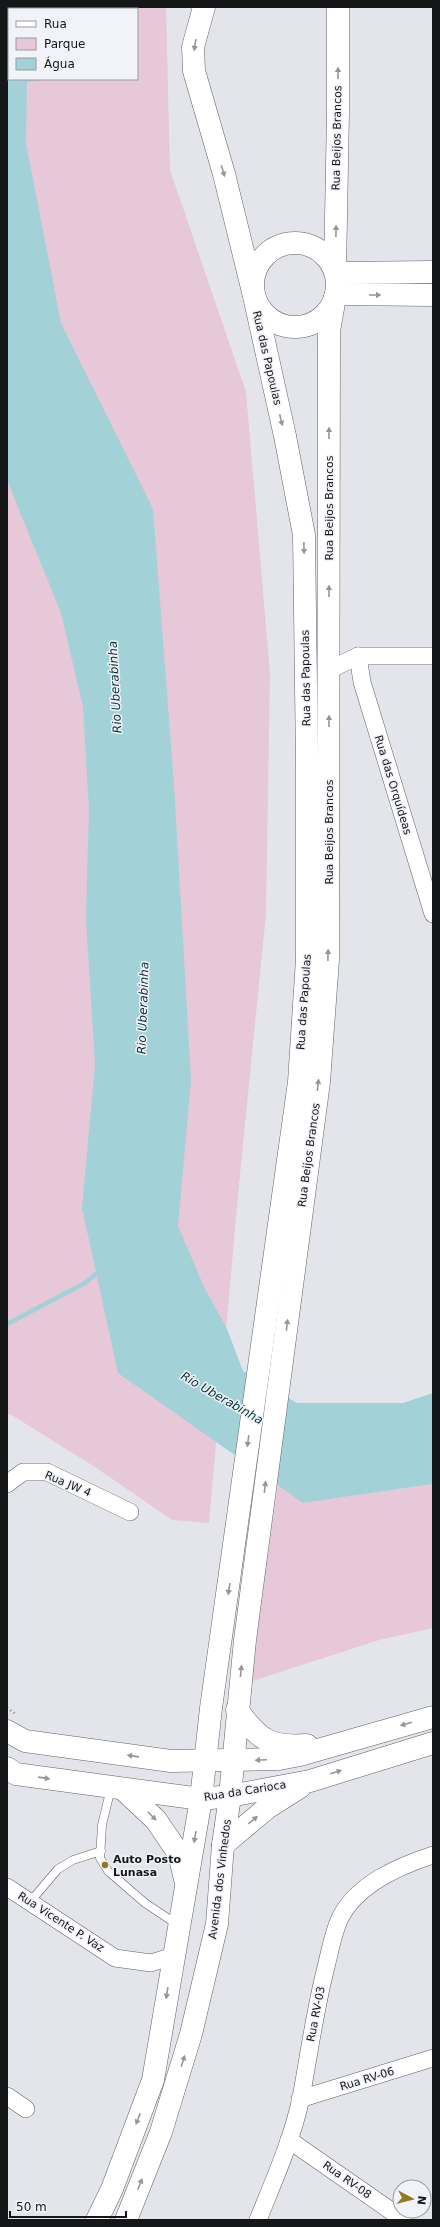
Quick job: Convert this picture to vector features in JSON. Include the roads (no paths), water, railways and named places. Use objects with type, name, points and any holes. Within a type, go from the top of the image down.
[{"type":"main road","name":"Rua das Papoulas","points":[[204,7],[193,46],[194,71],[224,174],[254,296],[285,436],[304,535],[307,762],[307,959],[299,1082],[210,1708]]},
{"type":"main road","name":"Rua Beijos Brancos","points":[[335,271],[338,113],[338,7]]},
{"type":"main road","points":[[298,242],[313,246],[326,256],[335,271],[336,296],[332,306],[321,319],[306,326],[289,327],[273,322],[261,311],[254,296],[252,280],[258,264],[268,252],[282,244],[298,242]]},
{"type":"main road","points":[[335,271],[433,272]]},
{"type":"main road","points":[[336,296],[433,295]]},
{"type":"main road","name":"Rua Beijos Brancos","points":[[260,1526],[318,1082],[328,960],[329,331],[336,296]]},
{"type":"main road","name":"Avenida dos Vinhedos","points":[[126,2220],[161,2132],[191,2034],[217,1924],[223,1845],[230,1796],[237,1710],[260,1526]]},
{"type":"main road","points":[[97,2220],[112,2189],[153,2080],[173,1956],[202,1799],[204,1760],[210,1708]]},
{"type":"main road","points":[[171,1761],[193,1741],[210,1708]]},
{"type":"main road","points":[[237,1710],[255,1734],[269,1741],[289,1746],[347,1742]]},
{"type":"main road","points":[[7,1731],[25,1741],[171,1761],[279,1759],[347,1742],[433,1717]]},
{"type":"main road","name":"Rua da Carioca","points":[[7,1768],[16,1774],[118,1789],[202,1799],[230,1796],[310,1780],[433,1743]]},
{"type":"main road","points":[[223,1845],[267,1808],[310,1780]]},
{"type":"main road","points":[[118,1789],[156,1820],[179,1854],[186,1884]]},
{"type":"street","points":[[329,670],[358,656],[433,656]]},
{"type":"street","name":"Rua das Orquídeas","points":[[358,656],[362,682],[433,914]]},
{"type":"street","name":"Rua JW 4","points":[[7,1484],[23,1472],[47,1472],[130,1512]]},
{"type":"street","name":"Rua RV-03","points":[[258,2220],[289,2140],[300,2099],[319,1993],[331,1944],[341,1918],[360,1892],[407,1864],[433,1855]]},
{"type":"street","name":"Rua Vicente P. Vaz","points":[[7,1887],[115,1958],[151,1963],[173,1956]]},
{"type":"street","name":"Rua RV-06","points":[[300,2099],[433,2058]]},
{"type":"street","points":[[7,2096],[26,2109]]},
{"type":"street","name":"Rua RV-08","points":[[289,2140],[404,2220]]},
{"type":"lane","points":[[118,1789],[102,1825],[100,1858],[108,1871],[145,1903],[171,1918],[179,1925]]},
{"type":"lane","points":[[30,1902],[58,1869],[73,1860],[101,1851]]},
{"type":"water","name":"Rio Uberabinha","points":[[7,7],[29,7],[8,8],[8,80],[40,80],[27,82],[26,143],[61,323],[153,509],[174,785],[191,1080],[178,1226],[204,1287],[227,1329],[243,1371],[297,1403],[403,1403],[433,1393],[433,1484],[303,1503],[118,1373],[82,1208],[95,1065],[86,918],[89,809],[83,707],[61,613],[7,480]]},
{"type":"waterway","points":[[7,1324],[85,1283],[101,1270]]},
{"type":"place","name":"Auto Posto Lunasa","points":[[105,1865]]}]
